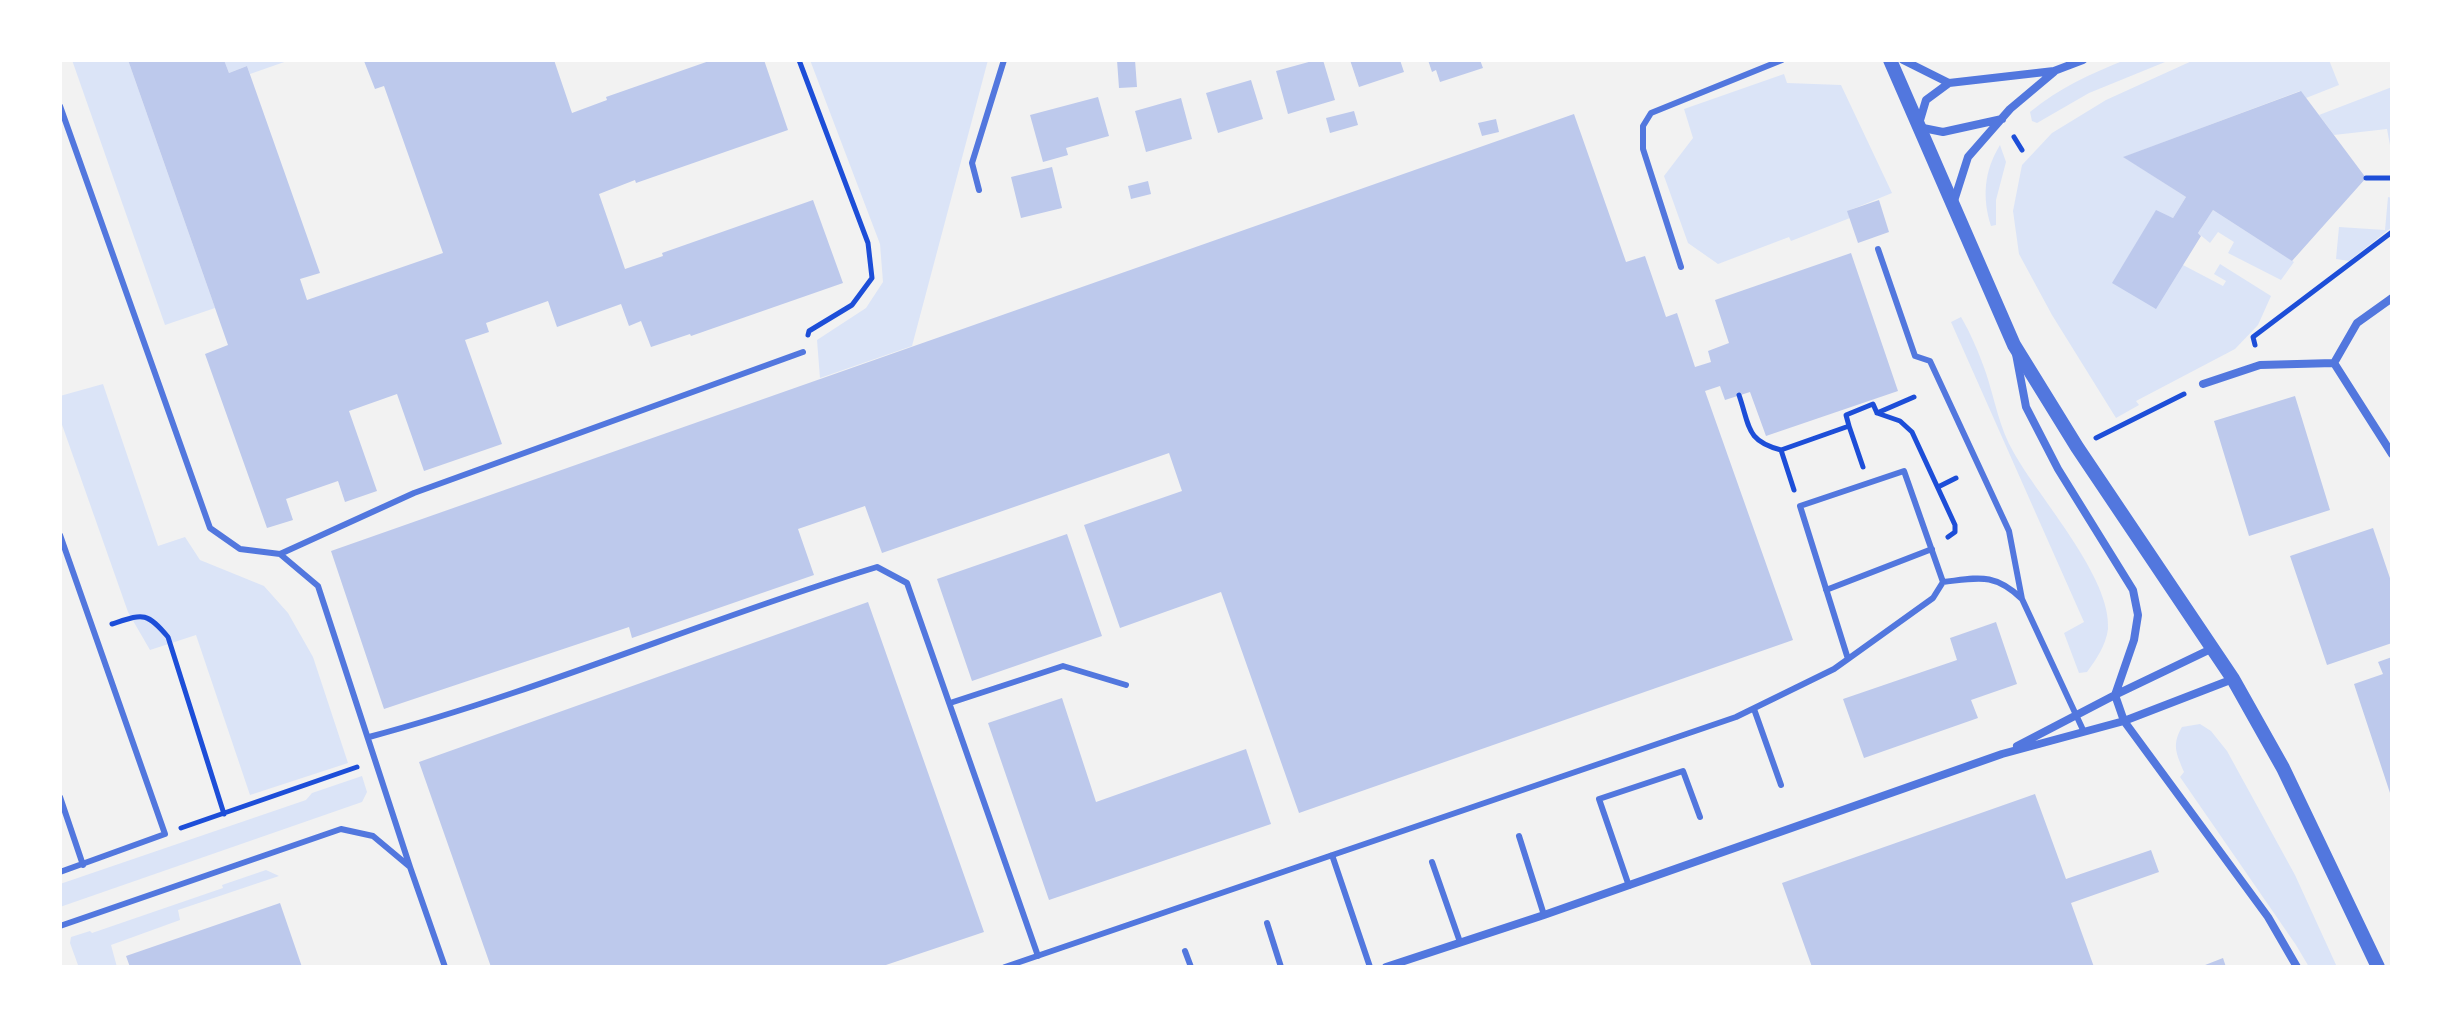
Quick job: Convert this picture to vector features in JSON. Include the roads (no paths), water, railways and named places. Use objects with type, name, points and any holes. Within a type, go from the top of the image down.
[{"type":"street","points":[[1890,60],[2014,345],[2077,447],[2233,679],[2283,768],[2378,967]]},
{"type":"street","points":[[1903,60],[1949,83]]},
{"type":"street","points":[[1918,127],[1926,100],[1949,83],[2054,71],[2083,60]]},
{"type":"street","points":[[1952,206],[1968,157],[2002,119],[2054,71]]},
{"type":"street","points":[[1918,127],[1943,132],[2002,119]]},
{"type":"street","points":[[2334,363],[2357,323],[2392,298]]},
{"type":"street","points":[[2014,345],[2026,407],[2058,469],[2133,590],[2138,615],[2134,640],[2115,695],[2124,721],[2268,917],[2297,967]]},
{"type":"street","points":[[2203,384],[2260,365],[2334,363]]},
{"type":"street","points":[[2334,363],[2392,454]]},
{"type":"street","points":[[2002,754],[2213,648]]},
{"type":"street","points":[[1386,967],[1629,886],[2002,754],[2124,721],[2233,679]]},
{"type":"lane","points":[[979,190],[972,163],[1004,60]]},
{"type":"lane","points":[[1681,267],[1643,149],[1643,126],[1651,113],[1782,60]]},
{"type":"lane","points":[[60,106],[210,528],[240,549],[280,554],[414,493],[803,352]]},
{"type":"lane","points":[[1878,249],[1915,356],[1930,361],[2009,531],[2022,599],[2084,732]]},
{"type":"lane","points":[[1848,659],[1800,506],[1904,471],[1943,582]]},
{"type":"lane","points":[[60,535],[165,834],[60,872]]},
{"type":"lane","points":[[1826,590],[1932,549]]},
{"type":"lane","points":[[280,554],[318,586],[445,967]]},
{"type":"lane","points":[[369,737],[434,720],[877,567],[907,583],[1038,956]]},
{"type":"lane","points":[[1943,582],[1985,578],[2008,585],[2022,599]]},
{"type":"lane","points":[[1005,967],[1754,709],[1834,669],[1933,598],[1943,582]]},
{"type":"lane","points":[[950,703],[1063,666],[1126,685]]},
{"type":"lane","points":[[1754,709],[1781,785]]},
{"type":"lane","points":[[1629,886],[1599,799],[1683,771],[1700,817]]},
{"type":"lane","points":[[60,797],[83,865]]},
{"type":"lane","points":[[60,926],[341,829],[373,836],[410,867]]},
{"type":"lane","points":[[1519,836],[1544,915]]},
{"type":"lane","points":[[1332,855],[1370,967]]},
{"type":"lane","points":[[1432,862],[1460,942]]},
{"type":"lane","points":[[1267,923],[1281,967]]},
{"type":"lane","points":[[1185,951],[1191,967]]}]
